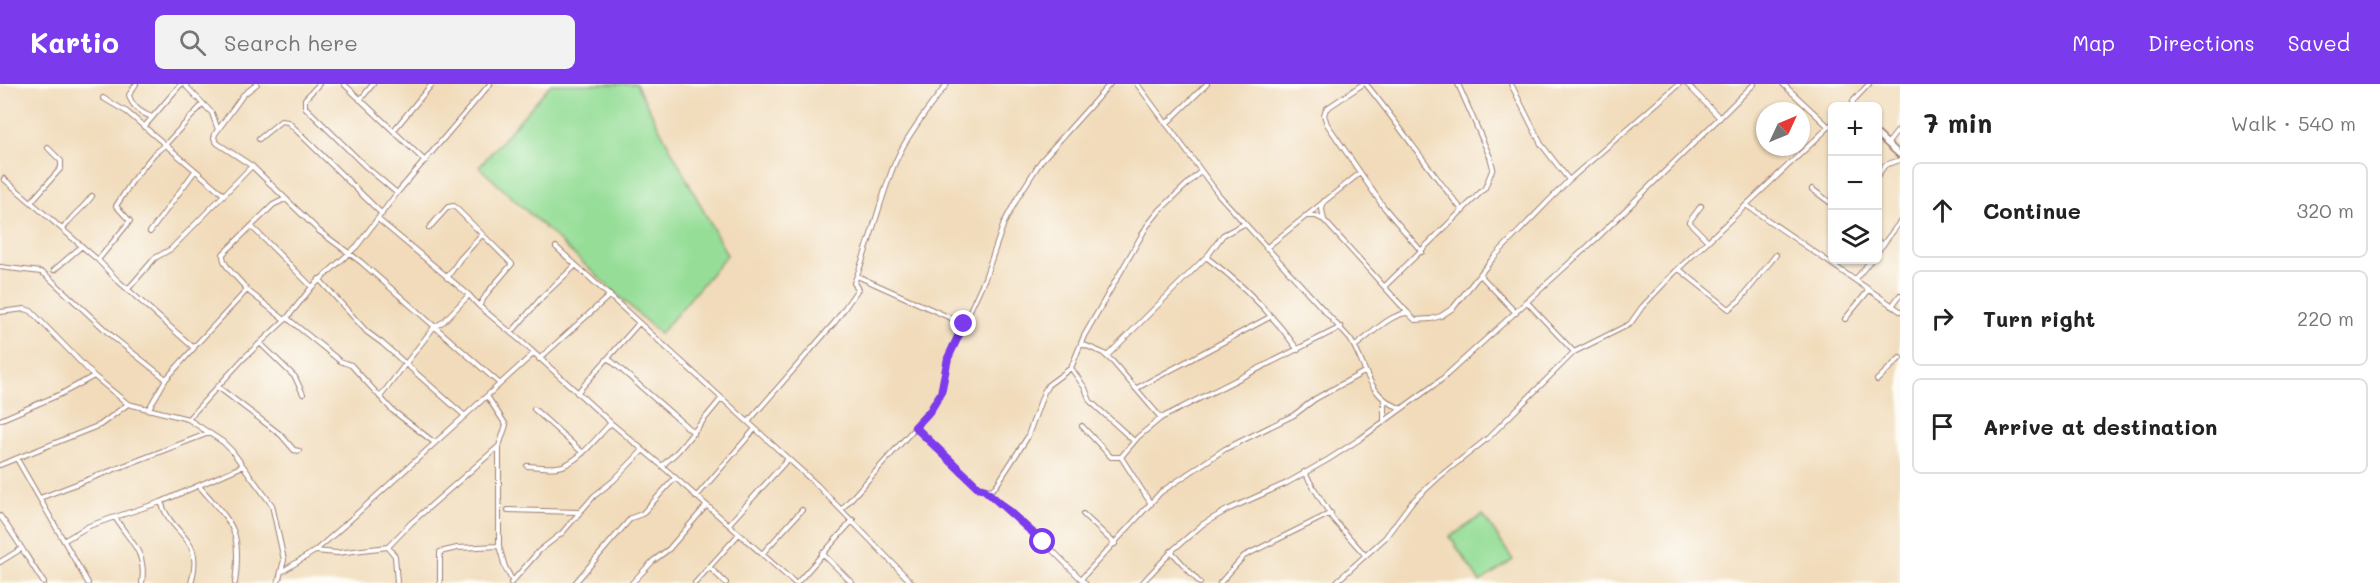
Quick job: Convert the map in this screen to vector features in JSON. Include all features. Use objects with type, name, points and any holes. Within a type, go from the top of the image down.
[{"type":"street","points":[[136,84],[129,95],[131,101],[136,108],[152,117]]},
{"type":"street","points":[[144,127],[182,84],[190,86],[212,112],[218,130]]},
{"type":"street","points":[[257,84],[243,95],[218,130],[214,138],[218,143],[252,166],[319,231],[350,253],[500,383]]},
{"type":"street","points":[[319,84],[304,99],[305,107],[365,166],[397,193]]},
{"type":"street","points":[[344,84],[425,161]]},
{"type":"street","points":[[360,100],[373,84]]},
{"type":"street","points":[[394,130],[432,84]]},
{"type":"street","points":[[748,422],[834,322],[858,289],[854,283],[895,165],[921,120],[947,84]]},
{"type":"street","points":[[842,509],[930,411],[941,393],[948,358],[985,278],[1004,223],[1041,161],[1110,84]]},
{"type":"street","points":[[1137,84],[1200,172],[1244,224],[1341,327],[1355,346],[1364,372],[1384,401],[1401,409]]},
{"type":"street","points":[[1166,124],[1207,84]]},
{"type":"street","points":[[1422,252],[1401,229],[1327,124],[1324,115],[1326,109],[1365,84],[1413,142],[1429,169],[1463,211]]},
{"type":"street","points":[[1385,286],[1485,188],[1493,168],[1458,84]]},
{"type":"street","points":[[1511,84],[1541,144],[1569,180]]},
{"type":"street","points":[[1305,216],[1316,216],[1324,220],[1415,320],[1441,316],[1453,308],[1494,257],[1569,180],[1679,84]]},
{"type":"street","points":[[1687,84],[1721,118]]},
{"type":"street","points":[[1143,583],[1187,536],[1217,515],[1287,483],[1348,447],[1441,380],[1598,237],[1754,84]]},
{"type":"street","points":[[1783,84],[1828,123]]},
{"type":"street","points":[[1853,102],[1869,84]]},
{"type":"street","points":[[188,419],[286,319],[312,287],[350,253],[487,85]]},
{"type":"street","points":[[103,98],[127,112],[223,195]]},
{"type":"street","points":[[98,260],[130,221],[116,206],[135,177],[203,104]]},
{"type":"street","points":[[259,139],[281,121],[288,122],[382,214]]},
{"type":"street","points":[[1335,583],[1394,527],[1411,503],[1439,477],[1488,438],[1574,352],[1630,324],[1642,307],[1679,269],[1828,127]]},
{"type":"street","points":[[1888,143],[1900,128]]},
{"type":"street","points":[[1882,138],[1900,157],[1885,165],[1882,169]]},
{"type":"street","points":[[31,202],[61,168],[61,161],[48,148]]},
{"type":"street","points":[[128,289],[155,258],[171,249],[252,166]]},
{"type":"street","points":[[150,232],[195,171]]},
{"type":"street","points":[[915,427],[979,488],[992,490],[1028,438],[1048,386],[1071,368],[1147,226],[1160,210],[1200,172]]},
{"type":"street","points":[[1266,248],[1360,173]]},
{"type":"street","points":[[4,179],[98,260],[194,348]]},
{"type":"street","points":[[1812,189],[1828,200]]},
{"type":"street","points":[[63,229],[71,217],[80,212],[92,196]]},
{"type":"street","points":[[285,199],[273,205],[229,248],[222,258],[224,264],[241,280],[247,290],[340,361],[351,365],[392,410],[435,443]]},
{"type":"street","points":[[1324,201],[1322,209],[1324,220]]},
{"type":"street","points":[[1746,205],[1900,311]]},
{"type":"street","points":[[429,228],[448,207],[454,206],[512,264],[479,306]]},
{"type":"street","points":[[1701,206],[1689,222],[1708,241]]},
{"type":"street","points":[[379,220],[469,295],[611,423],[796,583],[853,520]]},
{"type":"street","points":[[1882,245],[1900,222]]},
{"type":"street","points":[[1107,357],[1206,257],[1223,235],[1244,224]]},
{"type":"street","points":[[252,227],[312,287]]},
{"type":"street","points":[[447,278],[460,259],[482,235]]},
{"type":"street","points":[[54,270],[82,246]]},
{"type":"street","points":[[556,247],[842,509],[912,583]]},
{"type":"street","points":[[1679,269],[1729,309],[1740,300],[1776,255]]},
{"type":"street","points":[[1206,257],[1236,281],[1298,350]]},
{"type":"street","points":[[1855,280],[1868,264]]},
{"type":"street","points":[[511,333],[543,296],[576,265]]},
{"type":"street","points":[[0,267],[46,274],[114,338],[166,379]]},
{"type":"street","points":[[857,276],[964,324]]},
{"type":"street","points":[[1481,276],[1516,313]]},
{"type":"street","points":[[320,279],[367,332],[466,416]]},
{"type":"street","points":[[148,410],[166,379],[247,290]]},
{"type":"street","points":[[1845,319],[1869,290]]},
{"type":"street","points":[[380,397],[434,327],[443,322],[469,295]]},
{"type":"street","points":[[539,359],[610,295]]},
{"type":"street","points":[[1892,306],[1900,296]]},
{"type":"street","points":[[1526,301],[1574,352]]},
{"type":"street","points":[[0,312],[25,309],[31,311],[94,376],[128,404],[188,419],[223,442],[272,505],[283,547],[284,560],[278,583]]},
{"type":"street","points":[[1355,346],[1393,317],[1408,313]]},
{"type":"street","points":[[1137,388],[1270,317]]},
{"type":"street","points":[[577,393],[639,323]]},
{"type":"street","points":[[1082,426],[1111,458],[1121,457],[1134,441],[1161,418],[1341,327]]},
{"type":"street","points":[[260,343],[295,376],[303,394]]},
{"type":"street","points":[[1082,344],[1107,357],[1137,388],[1161,418]]},
{"type":"street","points":[[282,571],[315,551],[533,354]]},
{"type":"street","points":[[608,358],[694,433]]},
{"type":"street","points":[[1877,380],[1900,358]]},
{"type":"street","points":[[1071,368],[1085,388],[1090,401],[1134,441]]},
{"type":"street","points":[[1081,579],[1161,492],[1212,457],[1294,415],[1316,399],[1364,372]]},
{"type":"street","points":[[0,420],[94,376]]},
{"type":"street","points":[[218,387],[280,435],[294,450],[299,451]]},
{"type":"street","points":[[487,396],[506,425],[499,446],[499,546],[511,582],[643,450]]},
{"type":"street","points":[[662,466],[694,433],[721,399]]},
{"type":"street","points":[[1384,401],[1384,422]]},
{"type":"street","points":[[0,465],[100,425],[128,404]]},
{"type":"street","points":[[534,409],[583,453]]},
{"type":"street","points":[[527,466],[562,466],[583,453],[611,423]]},
{"type":"street","points":[[696,497],[754,430]]},
{"type":"street","points":[[40,498],[209,433]]},
{"type":"street","points":[[315,551],[337,553],[388,547],[499,446]]},
{"type":"street","points":[[1121,457],[1150,504]]},
{"type":"street","points":[[16,459],[88,583]]},
{"type":"street","points":[[729,524],[788,459]]},
{"type":"street","points":[[65,540],[89,526],[161,502],[243,466]]},
{"type":"street","points":[[1304,472],[1337,524],[1365,555]]},
{"type":"street","points":[[575,583],[631,518],[642,514],[675,478]]},
{"type":"street","points":[[200,486],[230,521],[235,532],[238,559],[235,583]]},
{"type":"street","points":[[985,490],[1085,583]]},
{"type":"street","points":[[161,502],[165,513],[188,541],[195,554],[191,583]]},
{"type":"street","points":[[632,583],[669,549],[706,506]]},
{"type":"street","points":[[508,510],[579,512]]},
{"type":"street","points":[[762,554],[802,510]]},
{"type":"street","points":[[1220,583],[1244,556],[1331,513]]},
{"type":"street","points":[[1083,514],[1115,544]]},
{"type":"street","points":[[0,516],[13,532],[21,549],[44,583]]},
{"type":"street","points":[[115,517],[140,552],[144,566],[142,583]]},
{"type":"street","points":[[695,583],[739,534]]},
{"type":"street","points":[[440,583],[440,552],[457,548],[499,546]]},
{"type":"street","points":[[388,547],[394,556],[397,583]]},
{"type":"street","points":[[0,562],[21,549]]},
{"type":"street","points":[[1171,551],[1200,583]]},
{"type":"street","points":[[822,553],[852,583]]},
{"type":"street","points":[[709,567],[726,583]]},
{"type":"green space","points":[[551,84],[636,84],[727,255],[660,334],[479,167]]},
{"type":"green space","points":[[1483,515],[1513,560],[1480,582],[1450,537]]},
{"type":"route","points":[[964,324],[948,358],[941,393],[930,411],[915,427],[979,488],[985,490],[1043,542]]}]
